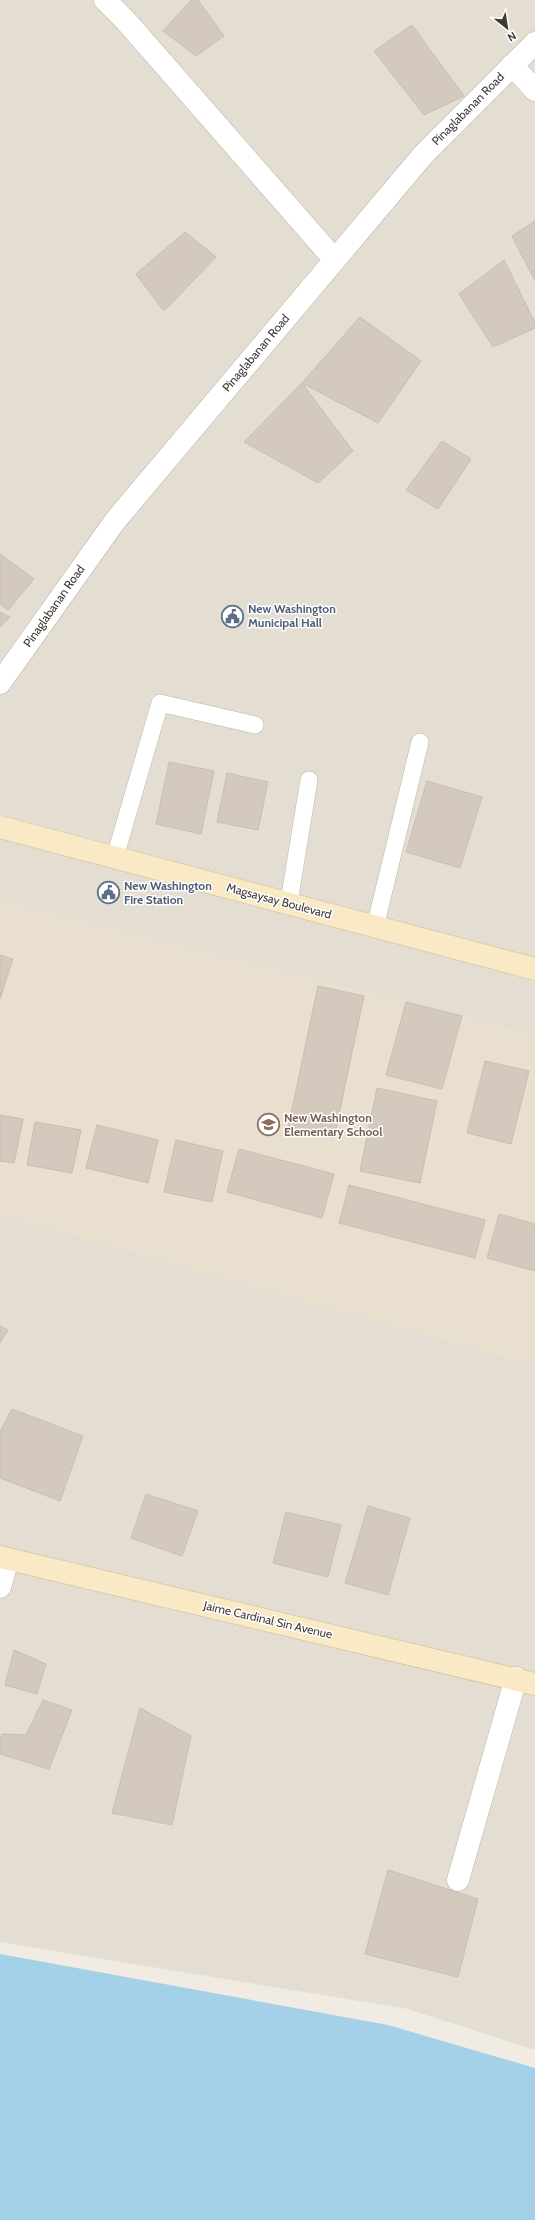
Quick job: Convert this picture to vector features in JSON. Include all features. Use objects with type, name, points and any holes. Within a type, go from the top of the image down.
[{"type":"main road","name":"Magsaysay Boulevard","points":[[0,827],[289,902],[375,927],[535,969]]},
{"type":"main road","name":"Jaime Cardinal Sin Avenue","points":[[4,1558],[526,1681]]},
{"type":"street","points":[[105,0],[126,21],[334,259]]},
{"type":"street","name":"Pinaglabanan Road","points":[[0,683],[114,521],[423,154],[535,43]]},
{"type":"street","points":[[512,65],[535,90]]},
{"type":"street","points":[[0,1587],[4,1558]]},
{"type":"street","points":[[458,1880],[526,1681]]},
{"type":"lane","points":[[115,857],[160,703],[255,725]]},
{"type":"lane","points":[[375,927],[420,742]]},
{"type":"lane","points":[[289,902],[309,780]]},
{"type":"shaded area","points":[[0,0],[535,0],[535,2050],[408,2009],[0,1942]]},
{"type":"shaded area","name":"New Washington Elementary School","points":[[0,900],[535,1034],[535,1366],[0,1215]]},
{"type":"water","points":[[0,1954],[388,2025],[535,2068],[535,2220],[0,2220]]},
{"type":"building","points":[[191,0],[198,0],[224,36],[196,56],[163,31]]},
{"type":"building","points":[[412,25],[464,96],[424,115],[374,51]]},
{"type":"building","points":[[535,221],[535,281],[512,236]]},
{"type":"building","points":[[185,232],[216,257],[164,311],[136,274]]},
{"type":"building","points":[[504,260],[535,323],[535,328],[493,347],[459,294]]},
{"type":"building","points":[[360,317],[421,361],[378,423],[302,383]]},
{"type":"building","points":[[302,383],[353,451],[318,483],[244,442]]},
{"type":"building","points":[[442,441],[471,459],[438,509],[406,490]]},
{"type":"building","points":[[0,554],[34,579],[8,610],[0,604]]},
{"type":"building","points":[[0,612],[10,617],[0,627]]},
{"type":"building","points":[[169,762],[214,771],[201,834],[156,824]]},
{"type":"building","points":[[227,773],[268,782],[258,830],[217,822]]},
{"type":"building","points":[[427,781],[482,797],[460,868],[406,852]]},
{"type":"building","points":[[0,955],[13,959],[0,999]]},
{"type":"building","points":[[318,986],[364,996],[334,1138],[288,1128]]},
{"type":"building","points":[[406,1002],[462,1016],[442,1089],[386,1075]]},
{"type":"building","points":[[485,1061],[529,1071],[511,1144],[467,1133]]},
{"type":"building","points":[[377,1088],[437,1101],[420,1183],[360,1171]]},
{"type":"building","points":[[0,1115],[23,1119],[14,1163],[0,1161]]},
{"type":"building","points":[[35,1122],[81,1130],[72,1173],[27,1165]]},
{"type":"building","points":[[97,1125],[158,1140],[148,1183],[86,1168]]},
{"type":"building","points":[[176,1140],[223,1151],[212,1202],[164,1192]]},
{"type":"building","points":[[239,1149],[334,1174],[322,1218],[227,1192]]},
{"type":"building","points":[[349,1185],[485,1220],[475,1258],[339,1223]]},
{"type":"building","points":[[499,1214],[535,1224],[535,1271],[487,1258]]},
{"type":"building","points":[[0,1326],[8,1330],[0,1343]]},
{"type":"building","points":[[12,1409],[83,1436],[60,1501],[0,1478],[0,1432]]},
{"type":"building","points":[[146,1494],[198,1511],[182,1556],[131,1538]]},
{"type":"building","points":[[368,1506],[410,1518],[388,1595],[345,1583]]},
{"type":"building","points":[[286,1512],[341,1525],[328,1577],[273,1563]]},
{"type":"building","points":[[14,1650],[46,1664],[37,1694],[5,1685]]},
{"type":"building","points":[[43,1700],[72,1710],[49,1769],[0,1754],[0,1738],[2,1734],[26,1735]]},
{"type":"building","points":[[140,1708],[191,1736],[172,1825],[112,1813]]},
{"type":"building","points":[[388,1870],[478,1899],[458,1977],[365,1954]]},
{"type":"place","name":"New Washington Municipal Hall","points":[[233,616]]},
{"type":"place","name":"New Washington Fire Station","points":[[108,893]]},
{"type":"place","name":"New Washington Elementary School","points":[[268,1125]]}]
